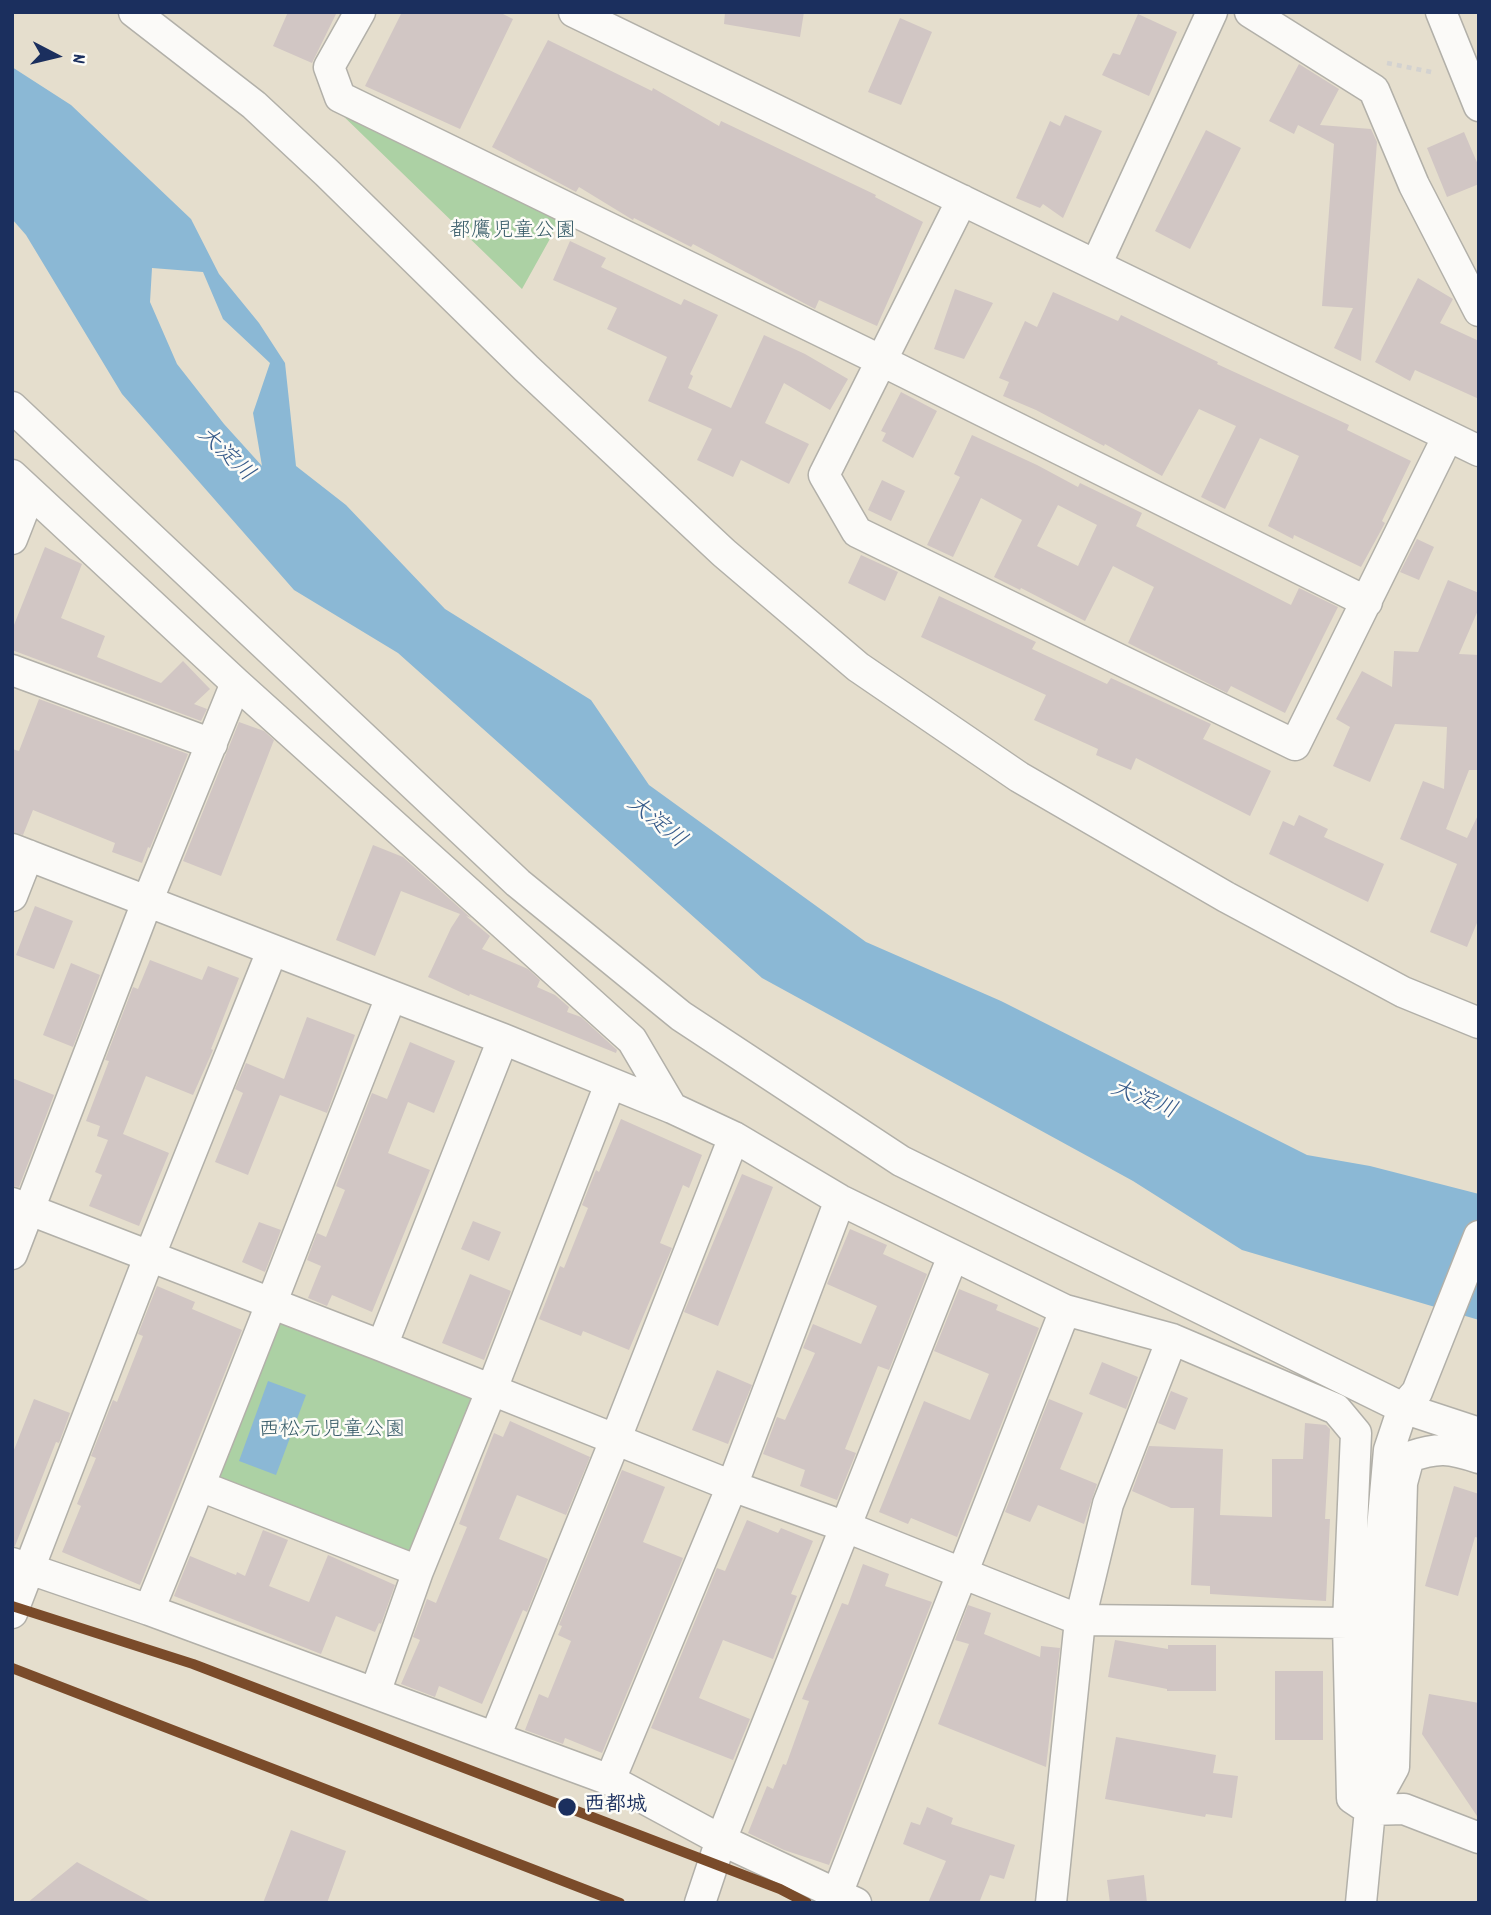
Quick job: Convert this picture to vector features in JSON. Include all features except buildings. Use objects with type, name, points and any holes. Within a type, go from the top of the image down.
[{"type":"street","points":[[134,12],[254,105],[714,544],[858,667],[1018,777],[1226,897],[1403,992],[1479,1023]]},
{"type":"street","points":[[359,12],[329,67],[340,97],[880,360],[1367,602]]},
{"type":"street","points":[[574,12],[1479,451]]},
{"type":"street","points":[[1096,265],[1212,12]]},
{"type":"street","points":[[1250,12],[1374,90],[1415,185],[1479,311]]},
{"type":"street","points":[[1441,12],[1479,106]]},
{"type":"street","points":[[962,200],[824,475],[857,532],[1295,746],[1448,436]]},
{"type":"street","points":[[12,407],[518,883],[681,1016],[901,1161],[1479,1433]]},
{"type":"street","points":[[12,539],[21,484]]},
{"type":"street","points":[[21,484],[236,683],[632,1040],[672,1108]]},
{"type":"street","points":[[12,670],[212,744]]},
{"type":"street","points":[[12,1254],[21,1207],[236,683]]},
{"type":"street","points":[[12,896],[20,852],[503,1039],[672,1108],[734,1137],[840,1200],[1065,1310],[1172,1339],[1336,1409],[1356,1433],[1348,1623],[1352,1798],[1370,1810],[1404,1809],[1479,1838]]},
{"type":"street","points":[[12,1613],[21,1566],[272,951]]},
{"type":"street","points":[[149,1610],[391,997]]},
{"type":"street","points":[[383,1346],[503,1039]]},
{"type":"street","points":[[375,1693],[418,1571],[610,1084]]},
{"type":"street","points":[[495,1737],[734,1137]]},
{"type":"street","points":[[610,1780],[732,1486],[840,1200]]},
{"type":"street","points":[[21,1207],[383,1346],[732,1486],[846,1527],[1080,1619],[1348,1623]]},
{"type":"street","points":[[1361,1903],[1370,1810],[1378,1574],[1389,1450],[1479,1236]]},
{"type":"street","points":[[700,1903],[721,1840],[953,1256]]},
{"type":"street","points":[[21,1566],[149,1610],[610,1780],[721,1840],[846,1898],[961,1573],[1065,1310]]},
{"type":"street","points":[[1051,1903],[1080,1619],[1108,1504],[1172,1339]]},
{"type":"street","points":[[1370,1810],[1394,1767],[1402,1483],[1409,1457],[1434,1448],[1479,1458]]},
{"type":"street","points":[[200,1486],[418,1571]]},
{"type":"green space","name":"都鷹児童公園","points":[[337,110],[561,219],[522,289]]},
{"type":"green space","name":"西松元児童公園","points":[[270,1302],[492,1389],[418,1571],[200,1486]]},
{"type":"water","name":"大淀川","points":[[12,67],[71,105],[191,219],[219,274],[259,323],[285,363],[296,466],[346,505],[445,609],[591,700],[649,785],[866,942],[1001,1001],[1307,1155],[1370,1166],[1479,1194],[1479,1320],[1242,1250],[1133,1181],[762,978],[398,653],[294,590],[122,394],[26,235],[12,219]],"holes":[[[152,268],[203,272],[223,319],[270,363],[253,413],[262,466],[224,424],[177,364],[150,302]]]},
{"type":"water","points":[[268,1381],[306,1395],[276,1475],[239,1461]]},
{"type":"transit line","points":[[12,1606],[193,1664],[780,1889],[807,1903]]},
{"type":"transit line","points":[[12,1668],[620,1903]]},
{"type":"place","name":"西都城","points":[[567,1807]]}]
